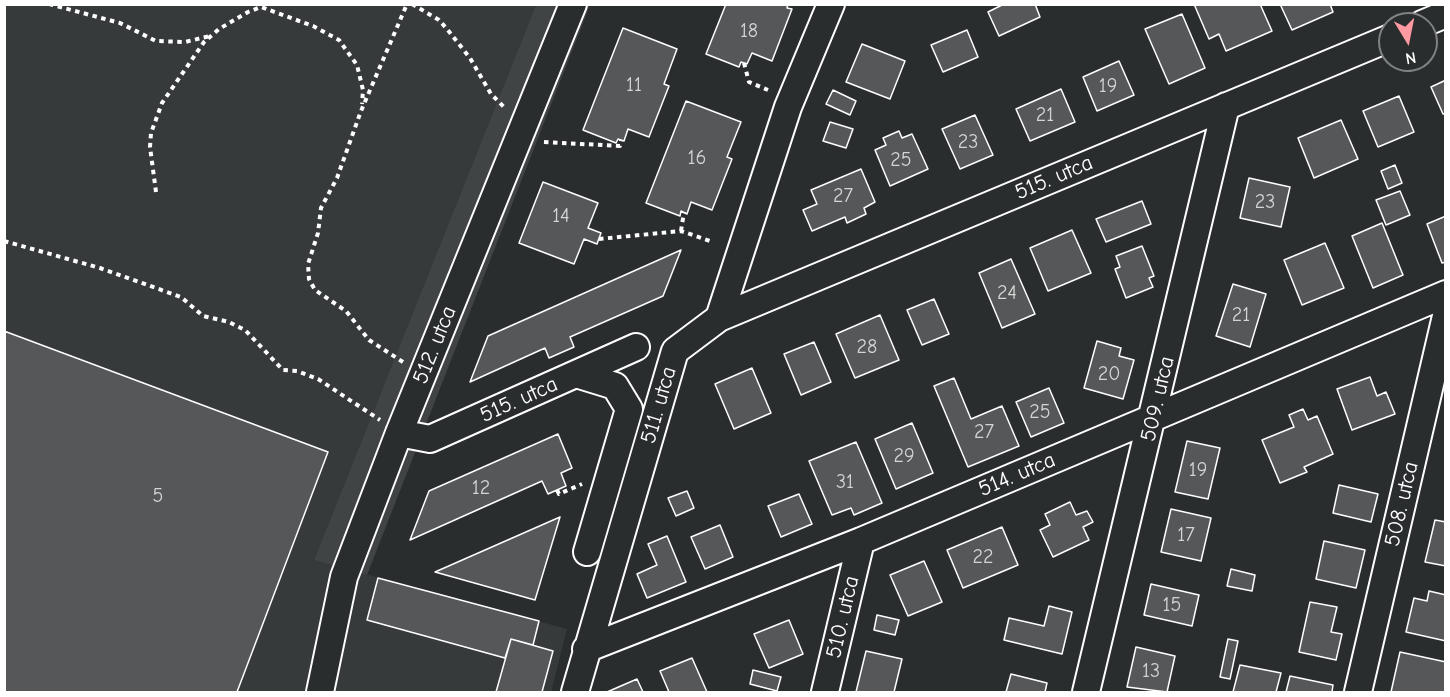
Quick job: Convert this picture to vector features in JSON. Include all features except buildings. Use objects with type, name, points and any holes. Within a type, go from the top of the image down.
[{"type":"street","name":"512. utca","points":[[320,693],[344,578],[398,436],[573,4]]},
{"type":"street","points":[[719,318],[788,107],[831,4]]},
{"type":"street","name":"515. utca","points":[[719,318],[1378,43]]},
{"type":"street","name":"509. utca","points":[[1086,693],[1154,417],[1226,106]]},
{"type":"street","name":"514. utca","points":[[586,649],[861,541],[1446,294]]},
{"type":"street","name":"508. utca","points":[[1358,693],[1446,316]]},
{"type":"street","name":"511. utca","points":[[575,693],[675,351],[719,318]]},
{"type":"street","name":"515. utca","points":[[398,436],[430,439],[636,347]]},
{"type":"street","name":"511. utca","points":[[576,374],[615,386],[629,409],[587,552]]},
{"type":"street","name":"510. utca","points":[[825,693],[861,541]]},
{"type":"path","points":[[49,4],[120,23],[156,41],[185,42],[211,35]]},
{"type":"path","points":[[407,4],[379,75],[361,111],[338,178],[318,218],[318,233],[309,253],[309,279],[315,290],[346,311],[369,340],[423,376]]},
{"type":"path","points":[[412,4],[439,20],[447,29],[470,58],[497,102],[526,120]]},
{"type":"path","points":[[156,192],[150,147],[156,118],[168,91],[211,35],[235,18],[262,6],[313,26],[339,40],[357,65],[362,79],[361,111]]},
{"type":"path","points":[[744,63],[749,82],[772,91]]},
{"type":"path","points":[[543,142],[620,146],[621,140]]},
{"type":"path","points":[[681,231],[684,212]]},
{"type":"path","points":[[599,239],[681,231],[713,242]]},
{"type":"path","points":[[4,241],[135,279],[180,297],[203,316],[238,326],[262,346],[283,370],[297,371],[318,379],[346,400],[377,417],[384,432],[398,436]]},
{"type":"path","points":[[557,490],[559,494],[585,483]]},
{"type":"shaded area","points":[[4,5],[536,5],[314,560],[567,629],[551,692],[5,692]]},
{"type":"shaded area","points":[[536,5],[590,5],[367,575],[314,560]]}]
